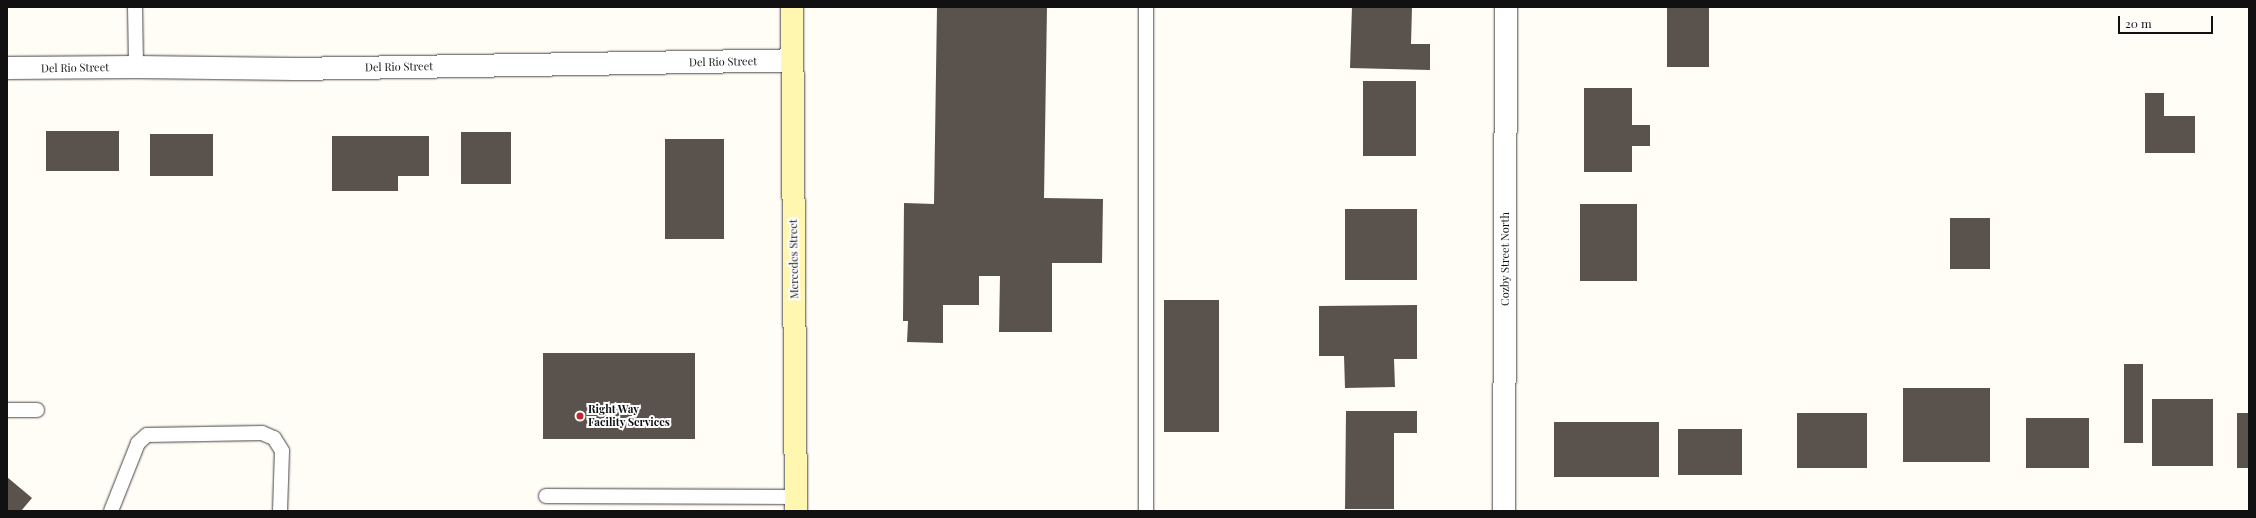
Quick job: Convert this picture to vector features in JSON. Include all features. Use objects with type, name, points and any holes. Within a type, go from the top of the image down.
[{"type":"street","name":"Mercedes Street","points":[[792,7],[796,504]]},
{"type":"street","name":"Cozby Street North","points":[[1504,511],[1506,7]]},
{"type":"street","name":"Del Rio Street","points":[[7,68],[136,67],[294,69],[792,60]]},
{"type":"lane","points":[[135,7],[136,67]]},
{"type":"lane","points":[[1146,7],[1146,511]]},
{"type":"lane","points":[[7,410],[38,410]]},
{"type":"lane","points":[[111,511],[138,442],[147,435],[262,433],[274,438],[282,451],[280,511]]},
{"type":"lane","points":[[546,496],[796,504]]},
{"type":"building","points":[[937,7],[1047,7],[1044,198],[1103,199],[1102,263],[1052,263],[1052,332],[999,332],[1000,276],[979,276],[979,305],[943,305],[943,343],[907,342],[908,321],[903,321],[904,203],[934,204]]},
{"type":"building","points":[[1352,7],[1412,7],[1411,44],[1430,44],[1430,70],[1350,68]]},
{"type":"building","points":[[1667,7],[1709,7],[1709,67],[1667,67]]},
{"type":"building","points":[[1363,81],[1416,81],[1416,156],[1363,156]]},
{"type":"building","points":[[1584,88],[1632,88],[1632,125],[1650,125],[1650,146],[1632,146],[1632,172],[1584,172]]},
{"type":"building","points":[[2145,93],[2164,93],[2164,116],[2195,116],[2195,153],[2145,153]]},
{"type":"building","points":[[46,131],[119,131],[119,171],[46,171]]},
{"type":"building","points":[[461,132],[511,132],[511,184],[461,184]]},
{"type":"building","points":[[150,134],[213,134],[213,176],[150,176]]},
{"type":"building","points":[[332,136],[429,136],[429,176],[398,176],[398,191],[332,191]]},
{"type":"building","points":[[665,139],[724,139],[724,239],[665,239]]},
{"type":"building","points":[[1580,204],[1637,204],[1637,281],[1580,281]]},
{"type":"building","points":[[1345,209],[1417,209],[1417,280],[1345,280]]},
{"type":"building","points":[[1950,218],[1990,218],[1990,269],[1950,269]]},
{"type":"building","points":[[1164,300],[1219,300],[1219,432],[1164,432]]},
{"type":"building","points":[[1417,305],[1417,359],[1394,359],[1395,387],[1345,388],[1344,356],[1319,356],[1319,306]]},
{"type":"building","points":[[543,353],[695,353],[695,439],[543,439]]},
{"type":"building","points":[[2124,364],[2143,364],[2143,443],[2124,443]]},
{"type":"building","points":[[1903,388],[1990,388],[1990,462],[1903,462]]},
{"type":"building","points":[[2152,399],[2213,399],[2213,466],[2152,466]]},
{"type":"building","points":[[1346,411],[1417,411],[1417,433],[1394,433],[1394,509],[1345,509]]},
{"type":"building","points":[[1797,413],[1867,413],[1867,468],[1797,468]]},
{"type":"building","points":[[2237,413],[2249,413],[2249,468],[2237,468]]},
{"type":"building","points":[[2026,418],[2089,418],[2089,468],[2026,468]]},
{"type":"building","points":[[1554,422],[1659,422],[1659,477],[1554,477]]},
{"type":"building","points":[[1678,429],[1742,429],[1742,475],[1678,475]]},
{"type":"building","points":[[7,477],[32,498],[21,511],[7,511]]},
{"type":"place","name":"Right Way Facility Services","points":[[580,416]]}]
